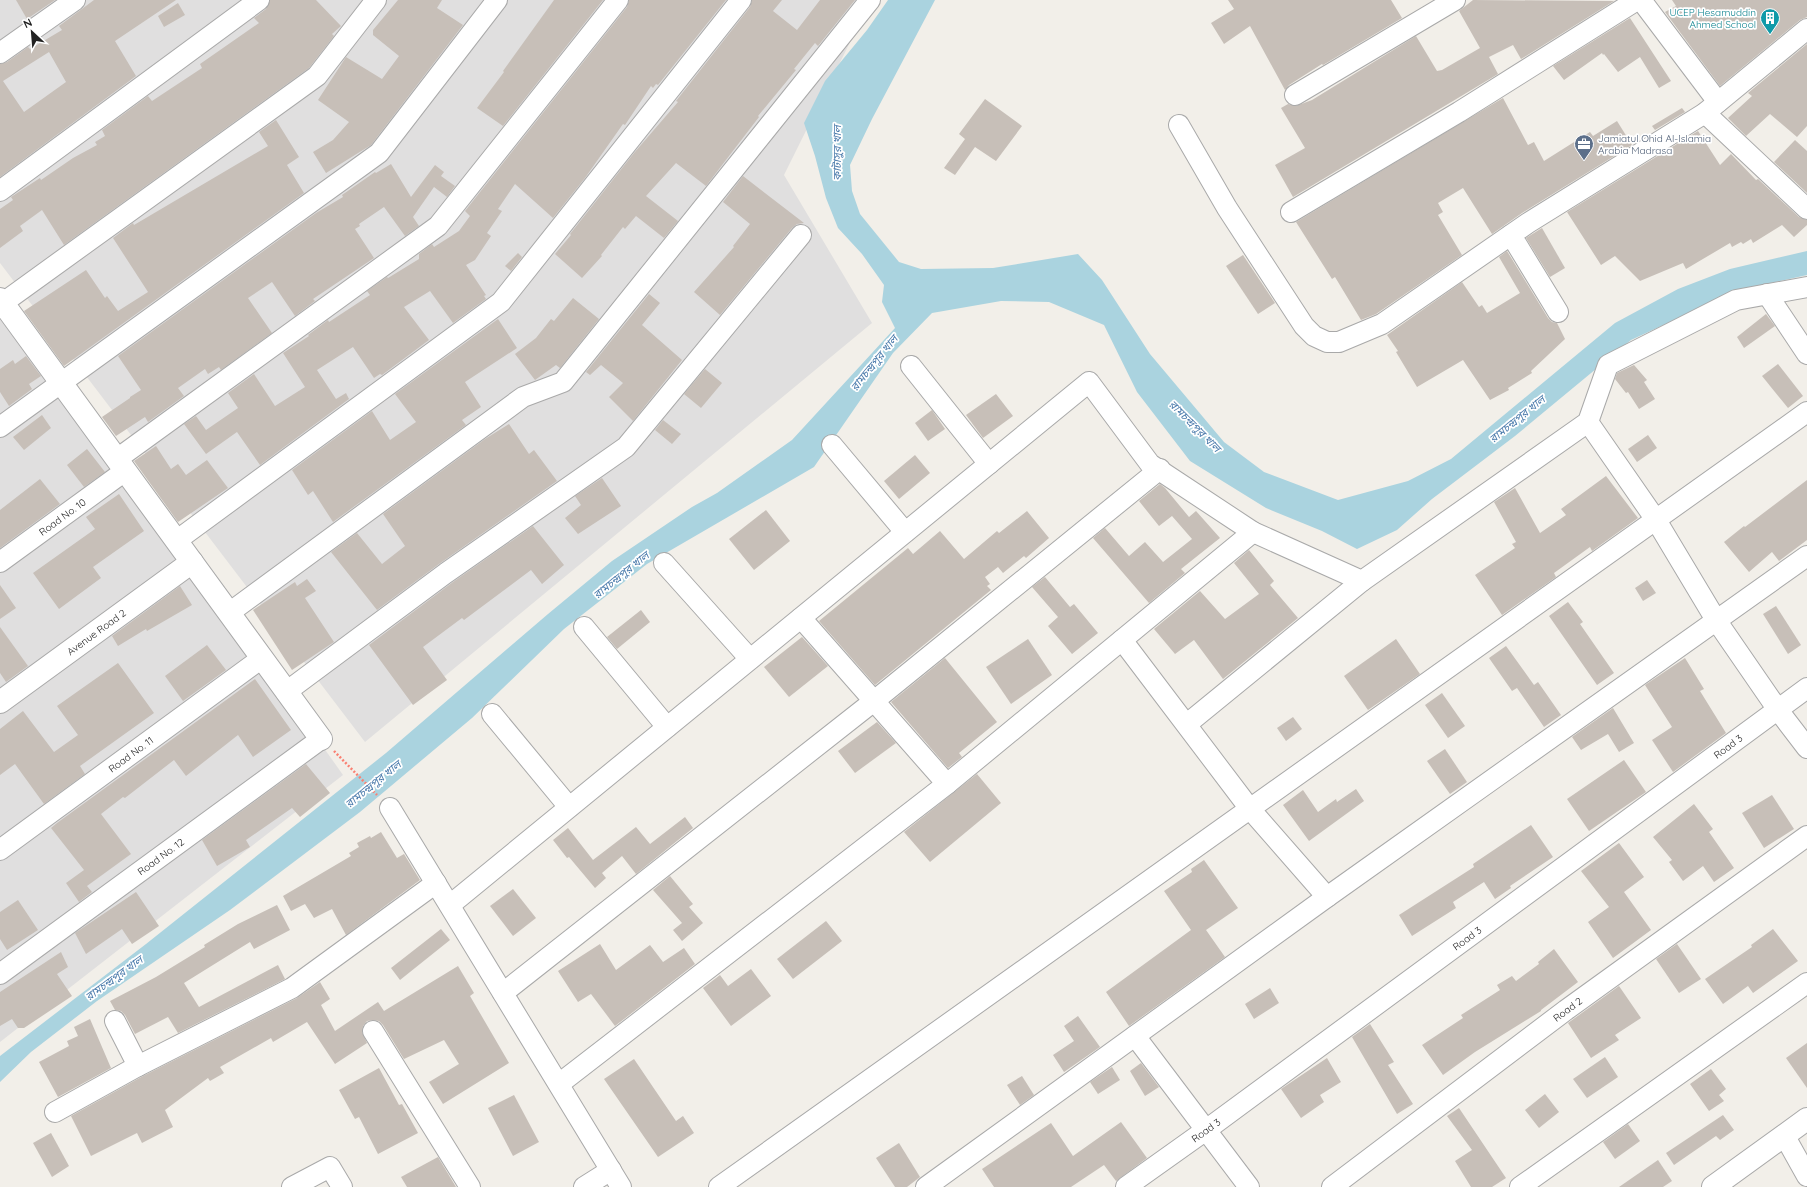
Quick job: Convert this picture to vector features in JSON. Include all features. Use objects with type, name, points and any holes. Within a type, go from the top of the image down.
[{"type":"street","points":[[0,54],[76,0]]},
{"type":"street","points":[[0,190],[259,0]]},
{"type":"street","points":[[321,739],[1,302],[317,76],[376,0]]},
{"type":"street","points":[[0,427],[379,153],[497,0]]},
{"type":"street","name":"Road No. 10","points":[[0,562],[121,465],[438,226],[618,0]]},
{"type":"street","points":[[176,541],[501,302],[741,0]]},
{"type":"street","points":[[229,613],[522,397],[563,382],[870,0]]},
{"type":"street","points":[[1295,95],[1455,0]]},
{"type":"street","points":[[1291,212],[1459,112],[1637,0]]},
{"type":"street","points":[[1641,0],[1712,107],[1807,209]]},
{"type":"street","points":[[1179,125],[1226,208],[1304,326],[1314,336],[1327,342],[1339,342],[1382,324],[1528,222],[1712,107],[1807,29]]},
{"type":"street","points":[[286,692],[446,573],[626,447],[801,235]]},
{"type":"street","points":[[1511,235],[1558,312]]},
{"type":"street","points":[[1187,724],[1362,582],[1588,422],[1608,365],[1736,300],[1807,287]]},
{"type":"street","points":[[1767,294],[1807,354]]},
{"type":"street","points":[[912,366],[989,464]]},
{"type":"street","points":[[450,906],[1089,382],[1150,464],[1160,469],[1253,532],[1362,582]]},
{"type":"street","points":[[719,1187],[1807,412]]},
{"type":"street","points":[[1588,422],[1656,520],[1716,620],[1778,710],[1807,748]]},
{"type":"street","points":[[832,444],[905,532]]},
{"type":"street","points":[[503,993],[874,701],[1160,469]]},
{"type":"street","points":[[559,1084],[947,784],[1253,532]]},
{"type":"street","points":[[926,1187],[1327,897],[1807,556]]},
{"type":"street","name":"Avenue Road 2","points":[[0,702],[192,562]]},
{"type":"street","points":[[664,564],[750,659]]},
{"type":"street","points":[[801,618],[947,784]]},
{"type":"street","points":[[584,627],[667,727]]},
{"type":"street","points":[[1122,640],[1250,809],[1327,897]]},
{"type":"street","name":"Road No. 11","points":[[0,850],[262,658]]},
{"type":"street","name":"Road 3","points":[[1126,1187],[1206,1130],[1807,688]]},
{"type":"street","points":[[492,714],[569,807]]},
{"type":"street","name":"Road No. 12","points":[[0,974],[321,739]]},
{"type":"street","points":[[390,808],[621,1187]]},
{"type":"street","name":"Road 2","points":[[1332,1187],[1566,1010],[1807,836]]},
{"type":"street","points":[[55,1112],[138,1066],[292,988],[436,883]]},
{"type":"street","points":[[1520,1187],[1807,982]]},
{"type":"street","points":[[115,1021],[138,1066]]},
{"type":"street","points":[[374,1031],[470,1187]]},
{"type":"street","points":[[1135,1036],[1249,1187]]},
{"type":"street","points":[[1713,1187],[1807,1119]]},
{"type":"street","points":[[1784,1135],[1807,1176]]},
{"type":"street","points":[[292,1187],[330,1166],[342,1187]]},
{"type":"street","points":[[584,1187],[611,1170]]},
{"type":"path","points":[[346,762],[390,808]]},
{"type":"shaded area","points":[[0,0],[871,0],[784,175],[872,323],[365,742],[0,263]]},
{"type":"shaded area","points":[[0,316],[192,562],[343,775],[0,1042]]},
{"type":"water","points":[[888,0],[935,0],[872,119],[850,165],[852,191],[860,214],[899,262],[921,269],[993,268],[1078,254],[1102,280],[1150,354],[1224,442],[1264,472],[1338,500],[1408,481],[1451,459],[1615,323],[1678,289],[1730,269],[1807,251],[1807,275],[1739,290],[1631,340],[1515,436],[1432,499],[1397,530],[1357,549],[1322,531],[1266,508],[1190,461],[1137,392],[1104,325],[1049,302],[1001,301],[932,313],[893,353],[814,467],[647,564],[564,629],[472,718],[360,812],[230,910],[97,1001],[31,1052],[0,1082],[0,1056],[146,944],[386,753],[612,561],[692,507],[717,493],[792,440],[895,328],[882,302],[884,285],[862,254],[838,228],[826,198],[815,156],[804,123],[825,81],[867,30]]},
{"type":"building","points":[[16,0],[55,0],[27,19]]},
{"type":"building","points":[[94,0],[176,0],[115,41],[136,76],[0,177],[0,64],[7,62],[28,47],[30,49],[62,30],[59,26]],"holes":[[[49,52],[66,82],[24,112],[3,81]]]},
{"type":"building","points":[[270,0],[316,0],[341,26],[332,34],[334,36],[309,68],[64,245],[42,210],[20,226],[23,231],[0,248],[0,209],[13,200],[11,197],[40,178],[41,180],[73,158],[97,145],[95,142],[105,136],[102,130],[148,96],[152,101],[202,68],[200,64],[259,23],[254,18],[266,9]]},
{"type":"building","points":[[398,0],[442,0],[437,8],[463,25],[371,145],[326,173],[313,152],[333,140],[349,122],[318,100],[346,57],[382,79],[399,56],[373,35],[373,30]]},
{"type":"building","points":[[554,0],[603,0],[503,126],[477,108]]},
{"type":"building","points":[[629,0],[726,0],[658,85],[656,84],[653,88],[651,86],[625,125],[623,124],[585,178],[553,218],[515,184],[498,209],[502,211],[487,233],[491,236],[475,260],[466,265],[486,295],[484,296],[486,299],[453,323],[430,291],[404,307],[429,340],[382,375],[380,374],[374,378],[353,347],[317,370],[336,399],[346,393],[349,399],[260,465],[237,432],[206,454],[184,424],[196,416],[206,430],[238,408],[228,393],[254,374],[275,406],[305,387],[283,353],[309,336],[308,335],[328,320],[329,322],[370,295],[367,291],[387,277],[388,278],[419,259],[419,254],[432,244],[434,247],[459,231],[470,216],[465,211],[627,7]]},
{"type":"building","points":[[752,0],[782,0],[773,11],[797,30],[820,0],[855,0],[818,46],[815,43],[794,69],[796,70],[758,116],[759,117],[706,186],[676,163],[646,196],[678,221],[664,238],[636,216],[625,229],[623,227],[601,255],[602,256],[582,278],[555,254],[634,153],[678,102],[676,101],[750,7]]},
{"type":"building","points":[[1228,0],[1391,0],[1402,18],[1323,65],[1322,64],[1289,85],[1285,90],[1250,26],[1224,44],[1211,23],[1234,9]]},
{"type":"building","points":[[1473,0],[1614,1],[1521,59],[1513,45],[1489,57],[1498,74],[1293,197],[1275,165],[1305,148],[1281,108],[1288,104],[1296,106],[1312,100],[1416,36],[1437,71],[1442,70],[1480,48],[1459,11]]},
{"type":"building","points":[[1672,0],[1807,0],[1807,17],[1800,20],[1720,86],[1665,12],[1676,6]]},
{"type":"building","points":[[178,3],[185,15],[164,27],[158,16]]},
{"type":"building","points":[[1630,18],[1671,81],[1659,88],[1640,57],[1618,72],[1602,53],[1564,80],[1553,66]]},
{"type":"building","points":[[1807,44],[1807,126],[1797,137],[1770,114],[1746,136],[1728,118],[1752,96],[1748,93]]},
{"type":"building","points":[[1503,98],[1528,145],[1534,142],[1544,161],[1590,132],[1593,136],[1617,121],[1632,145],[1522,213],[1492,234],[1463,188],[1438,203],[1443,212],[1438,215],[1462,255],[1376,314],[1361,320],[1335,277],[1332,279],[1296,222]]},
{"type":"building","points":[[985,99],[1022,126],[996,161],[975,147],[955,175],[944,168],[965,139],[959,134]]},
{"type":"building","points":[[1682,108],[1685,112],[1655,130],[1652,126]]},
{"type":"building","points":[[276,120],[299,157],[287,165],[304,193],[64,366],[24,311],[86,270],[105,298],[107,296],[118,311],[148,292],[113,238],[133,223],[134,225],[268,146],[259,132]]},
{"type":"building","points":[[1698,131],[1720,165],[1731,154],[1756,180],[1758,179],[1799,217],[1807,220],[1807,225],[1794,237],[1782,225],[1753,243],[1751,239],[1743,244],[1741,242],[1732,247],[1730,243],[1686,269],[1683,263],[1640,281],[1615,256],[1601,265],[1567,212]]},
{"type":"building","points":[[1795,140],[1807,151],[1807,193],[1774,162]]},
{"type":"building","points":[[391,164],[411,197],[435,165],[444,172],[441,176],[455,186],[447,197],[434,187],[413,217],[419,226],[405,236],[384,207],[359,224],[360,226],[355,229],[374,258],[313,299],[315,301],[295,316],[272,282],[248,298],[272,333],[221,370],[219,367],[208,374],[205,369],[178,388],[184,396],[148,422],[145,417],[116,436],[102,417],[141,390],[118,356],[316,213],[343,197],[342,195],[375,172],[376,173]]},
{"type":"building","points":[[743,176],[804,223],[797,224],[792,228],[720,315],[694,292],[734,247],[733,246],[750,224],[723,202]]},
{"type":"building","points":[[1542,228],[1565,268],[1550,277],[1526,238]]},
{"type":"building","points":[[1507,251],[1548,318],[1552,322],[1557,323],[1565,339],[1531,371],[1532,373],[1508,388],[1509,390],[1490,400],[1463,360],[1417,387],[1396,352],[1398,351],[1387,335],[1462,282],[1479,307],[1482,305],[1487,313],[1520,293],[1499,257]]},
{"type":"building","points":[[518,253],[522,257],[511,271],[505,266]]},
{"type":"building","points":[[1243,255],[1275,303],[1258,314],[1226,266]]},
{"type":"building","points":[[649,294],[660,303],[642,325],[682,360],[633,421],[609,397],[623,383],[601,365],[590,375],[586,372]]},
{"type":"building","points":[[573,298],[599,319],[560,368],[556,365],[535,380],[515,354],[536,338],[551,319],[554,321]]},
{"type":"building","points":[[1766,314],[1775,326],[1744,348],[1737,337]]},
{"type":"building","points":[[498,319],[517,348],[465,382],[481,407],[462,420],[466,425],[333,522],[313,491],[308,495],[292,470],[372,411],[390,440],[416,422],[395,394]]},
{"type":"building","points":[[26,356],[41,376],[29,384],[32,389],[9,406],[0,392],[0,369],[13,360],[15,364]]},
{"type":"building","points":[[1778,364],[1803,396],[1788,408],[1762,376]]},
{"type":"building","points":[[1634,365],[1647,380],[1644,382],[1655,399],[1639,409],[1628,392],[1626,393],[1615,379],[1617,373]]},
{"type":"building","points":[[705,369],[722,383],[701,408],[684,394]]},
{"type":"building","points":[[996,394],[1013,416],[983,438],[966,415]]},
{"type":"building","points":[[932,410],[945,429],[928,441],[915,423]]},
{"type":"building","points":[[42,415],[51,428],[24,450],[13,437]]},
{"type":"building","points":[[663,420],[681,434],[672,444],[655,430]]},
{"type":"building","points":[[509,424],[529,454],[534,450],[557,481],[439,564],[377,610],[331,552],[357,533],[382,564],[405,546],[383,514],[485,439]]},
{"type":"building","points":[[1648,435],[1657,448],[1637,462],[1628,449]]},
{"type":"building","points":[[156,446],[171,469],[178,464],[186,475],[207,460],[228,488],[178,522],[134,461]]},
{"type":"building","points":[[87,449],[105,472],[84,487],[67,465]]},
{"type":"building","points":[[915,455],[930,473],[899,499],[884,481]]},
{"type":"building","points":[[1606,476],[1638,518],[1592,551],[1590,547],[1554,573],[1556,577],[1502,615],[1475,575],[1515,548],[1512,544],[1516,542],[1494,502],[1515,488],[1540,533],[1566,515],[1561,509]]},
{"type":"building","points":[[602,478],[621,506],[578,534],[565,518],[581,505],[575,496]]},
{"type":"building","points":[[40,479],[60,504],[0,548],[0,510]]},
{"type":"building","points":[[1807,480],[1807,540],[1779,561],[1772,552],[1749,572],[1724,542]]},
{"type":"building","points":[[1160,484],[1189,517],[1196,511],[1220,538],[1181,569],[1185,573],[1149,603],[1093,538],[1105,528],[1129,556],[1145,542],[1163,562],[1192,539],[1172,516],[1159,526],[1139,501]]},
{"type":"building","points":[[119,494],[144,531],[93,567],[101,578],[59,609],[33,573],[95,529],[86,517]]},
{"type":"building","points":[[766,510],[790,541],[754,570],[729,539]]},
{"type":"building","points":[[1027,511],[1049,538],[1026,558],[1024,556],[1003,573],[998,567],[985,577],[990,584],[987,586],[991,590],[875,685],[819,621],[908,548],[913,554],[940,531],[964,559],[997,531],[999,533]]},
{"type":"building","points":[[533,526],[564,565],[542,584],[531,570],[464,620],[462,618],[423,647],[447,680],[413,705],[369,645],[453,582]]},
{"type":"building","points":[[1249,550],[1274,581],[1270,585],[1298,618],[1223,679],[1194,640],[1175,654],[1154,629],[1200,591],[1225,619],[1259,594],[1234,563]]},
{"type":"building","points":[[1045,577],[1070,607],[1074,604],[1098,633],[1072,654],[1048,626],[1058,617],[1032,587]]},
{"type":"building","points":[[307,579],[316,591],[305,598],[334,642],[292,670],[253,610],[295,582],[297,586]]},
{"type":"building","points":[[1647,580],[1656,593],[1643,601],[1635,588]]},
{"type":"building","points":[[0,585],[16,608],[0,619]]},
{"type":"building","points":[[180,586],[192,605],[147,631],[146,629],[118,646],[112,636]]},
{"type":"building","points":[[1568,602],[1583,622],[1580,624],[1614,673],[1597,685],[1549,616]]},
{"type":"building","points":[[1776,606],[1801,645],[1788,654],[1763,614]]},
{"type":"building","points":[[641,610],[650,622],[617,649],[607,637]]},
{"type":"building","points":[[0,627],[28,666],[6,682],[0,673]]},
{"type":"building","points":[[802,637],[828,666],[789,697],[764,667]]},
{"type":"building","points":[[1028,639],[1052,675],[1011,704],[986,667]]},
{"type":"building","points":[[1396,639],[1420,674],[1368,710],[1344,676]]},
{"type":"building","points":[[207,645],[226,670],[183,701],[165,676]]},
{"type":"building","points":[[1506,646],[1534,685],[1538,682],[1561,715],[1544,727],[1517,688],[1512,691],[1489,658]]},
{"type":"building","points":[[945,658],[997,722],[959,753],[962,757],[948,768],[891,702]]},
{"type":"building","points":[[1685,658],[1704,689],[1700,691],[1726,733],[1673,772],[1652,740],[1672,727],[1645,685]]},
{"type":"building","points":[[118,663],[154,713],[80,766],[85,774],[44,804],[15,764],[0,775],[0,729],[23,711],[54,752],[78,735],[57,706]]},
{"type":"building","points":[[255,679],[291,730],[253,757],[238,735],[186,776],[174,760],[125,798],[123,797],[101,814],[131,854],[87,886],[92,892],[79,902],[66,883],[84,870],[51,828]]},
{"type":"building","points":[[1442,693],[1465,726],[1448,738],[1425,705]]},
{"type":"building","points":[[1613,708],[1634,743],[1619,752],[1608,734],[1581,750],[1572,737]]},
{"type":"building","points":[[1293,717],[1302,729],[1286,741],[1277,728]]},
{"type":"building","points":[[877,722],[896,743],[855,773],[838,751]]},
{"type":"building","points":[[1445,749],[1467,782],[1450,794],[1427,761]]},
{"type":"building","points":[[1624,760],[1646,792],[1589,831],[1567,799]]},
{"type":"building","points":[[306,764],[330,793],[300,817],[292,808],[246,840],[250,847],[217,866],[202,840]]},
{"type":"building","points":[[977,774],[1001,803],[930,862],[904,832]]},
{"type":"building","points":[[1356,789],[1364,801],[1309,841],[1283,805],[1303,790],[1318,812],[1336,799],[1337,802]]},
{"type":"building","points":[[1772,795],[1794,829],[1764,848],[1742,813]]},
{"type":"building","points":[[1694,804],[1713,829],[1709,832],[1734,868],[1714,882],[1703,866],[1683,881],[1669,862],[1672,860],[1653,837]]},
{"type":"building","points":[[685,817],[693,828],[636,874],[622,856],[602,873],[606,878],[595,888],[569,857],[567,858],[553,840],[568,828],[593,860],[636,827],[650,844]]},
{"type":"building","points":[[1531,825],[1553,857],[1510,886],[1511,888],[1495,899],[1484,882],[1453,902],[1456,908],[1412,936],[1399,915],[1474,867],[1473,864]]},
{"type":"building","points":[[381,832],[397,858],[404,854],[420,880],[346,935],[332,909],[314,918],[305,904],[291,911],[283,896],[351,856],[349,853],[359,847],[357,843],[370,836],[371,838]]},
{"type":"building","points":[[1619,843],[1644,877],[1624,892],[1651,930],[1613,958],[1588,922],[1609,907],[1581,871]]},
{"type":"building","points":[[1204,860],[1238,908],[1206,930],[1225,957],[1129,1026],[1106,992],[1191,930],[1164,891],[1192,872],[1191,869]]},
{"type":"building","points":[[670,876],[693,904],[689,907],[703,923],[682,941],[673,930],[682,923],[653,890]]},
{"type":"building","points":[[513,889],[536,918],[513,936],[490,906]]},
{"type":"building","points":[[136,892],[159,926],[132,944],[122,929],[86,954],[75,933]]},
{"type":"building","points":[[18,900],[38,930],[7,950],[0,939],[0,912]]},
{"type":"building","points":[[277,905],[290,930],[254,949],[250,942],[184,983],[199,1007],[278,965],[285,979],[178,1033],[168,1017],[135,1034],[125,1015],[121,1011],[115,1010],[110,1001],[156,977],[205,947],[204,945],[238,924]]},
{"type":"building","points":[[826,921],[842,941],[793,979],[777,959]]},
{"type":"building","points":[[441,929],[450,940],[400,980],[391,968]]},
{"type":"building","points":[[1773,929],[1798,961],[1753,993],[1748,986],[1723,1004],[1705,979],[1752,947],[1751,945]]},
{"type":"building","points":[[600,944],[616,970],[650,945],[663,962],[684,948],[695,964],[615,1026],[591,994],[578,1002],[558,971]]},
{"type":"building","points":[[1677,944],[1701,979],[1679,993],[1656,959]]},
{"type":"building","points":[[1554,949],[1578,982],[1541,1011],[1475,1052],[1443,1075],[1422,1045],[1463,1018],[1461,1015],[1500,990],[1497,985],[1512,976],[1516,981],[1539,964],[1538,962]]},
{"type":"building","points":[[61,952],[68,967],[57,974],[72,996],[24,1028],[18,1028],[12,1019],[0,1026],[0,992]]},
{"type":"building","points":[[458,966],[474,993],[470,996],[509,1063],[443,1104],[429,1082],[459,1064],[444,1040],[404,1059],[383,1025],[379,1021],[367,1021],[363,1026],[362,1032],[367,1043],[335,1064],[307,1022],[273,1042],[271,1038],[220,1067],[224,1073],[210,1081],[208,1078],[165,1110],[173,1127],[142,1143],[137,1133],[91,1156],[71,1116],[143,1076],[297,998],[320,982],[330,999],[321,1005],[335,1031],[378,1002],[384,1011]]},
{"type":"building","points":[[751,969],[771,996],[731,1026],[703,988],[720,975],[728,986]]},
{"type":"building","points":[[1619,986],[1641,1018],[1615,1035],[1619,1040],[1591,1058],[1568,1023]]},
{"type":"building","points":[[1270,988],[1279,1003],[1254,1019],[1245,1004]]},
{"type":"building","points":[[1078,1016],[1100,1047],[1064,1072],[1053,1055],[1074,1041],[1064,1026]]},
{"type":"building","points":[[90,1019],[111,1068],[58,1097],[39,1062],[69,1046],[67,1041],[78,1036],[74,1027]]},
{"type":"building","points":[[1370,1024],[1394,1062],[1388,1065],[1413,1104],[1397,1114],[1352,1037]]},
{"type":"building","points":[[1807,1043],[1807,1088],[1786,1058]]},
{"type":"building","points":[[1605,1057],[1618,1077],[1587,1098],[1573,1079]]},
{"type":"building","points":[[1327,1058],[1341,1082],[1320,1095],[1324,1102],[1301,1118],[1281,1089]]},
{"type":"building","points":[[634,1059],[676,1121],[683,1116],[694,1133],[658,1157],[604,1079]]},
{"type":"building","points":[[1141,1063],[1159,1087],[1145,1096],[1130,1071]]},
{"type":"building","points":[[1112,1067],[1120,1080],[1098,1094],[1090,1082]]},
{"type":"building","points":[[379,1068],[399,1105],[402,1104],[418,1133],[378,1154],[359,1117],[355,1119],[339,1090]]},
{"type":"building","points":[[1711,1069],[1726,1089],[1719,1095],[1724,1101],[1709,1111],[1690,1084]]},
{"type":"building","points":[[1022,1076],[1034,1095],[1020,1105],[1007,1085]]},
{"type":"building","points":[[1545,1094],[1559,1112],[1539,1128],[1525,1110]]},
{"type":"building","points":[[514,1095],[539,1142],[513,1156],[488,1108]]},
{"type":"building","points":[[1459,1108],[1506,1178],[1492,1187],[1471,1187],[1455,1161],[1472,1150],[1447,1116]]},
{"type":"building","points":[[1723,1115],[1734,1130],[1720,1140],[1716,1136],[1674,1165],[1666,1153]]},
{"type":"building","points":[[1121,1122],[1147,1158],[1116,1181],[1104,1165],[1071,1187],[994,1187],[982,1169],[1051,1123],[1073,1156]]},
{"type":"building","points":[[1628,1124],[1640,1141],[1615,1159],[1603,1142]]},
{"type":"building","points":[[51,1133],[69,1166],[52,1177],[33,1143]]},
{"type":"building","points":[[899,1143],[920,1177],[907,1187],[895,1187],[876,1158]]},
{"type":"building","points":[[438,1157],[456,1187],[407,1187],[401,1177]]},
{"type":"building","points":[[1658,1160],[1672,1181],[1663,1187],[1619,1187]]},
{"type":"place","name":"UCEP Hesamuddin Ahmed School","points":[[1770,35]]},
{"type":"place","name":"Jamiatul Ohid Al-Islamia Arabia Madrasa","points":[[1584,161]]},
{"type":"water label","name":"কাটাসুর খাল","points":[[837,153]]},
{"type":"water label","name":"রামচন্দ্রপুর খাল","points":[[874,363]]},
{"type":"water label","name":"রামচন্দ্রপুর খাল","points":[[1517,419]]},
{"type":"water label","name":"রামচন্দ্রপুর খাল","points":[[1195,426]]},
{"type":"water label","name":"রামচন্দ্রপুর খাল","points":[[621,575]]},
{"type":"water label","name":"রামচন্দ্রপুর খাল","points":[[373,784]]},
{"type":"water label","name":"রামচন্দ্রপুর খাল","points":[[114,978]]}]
